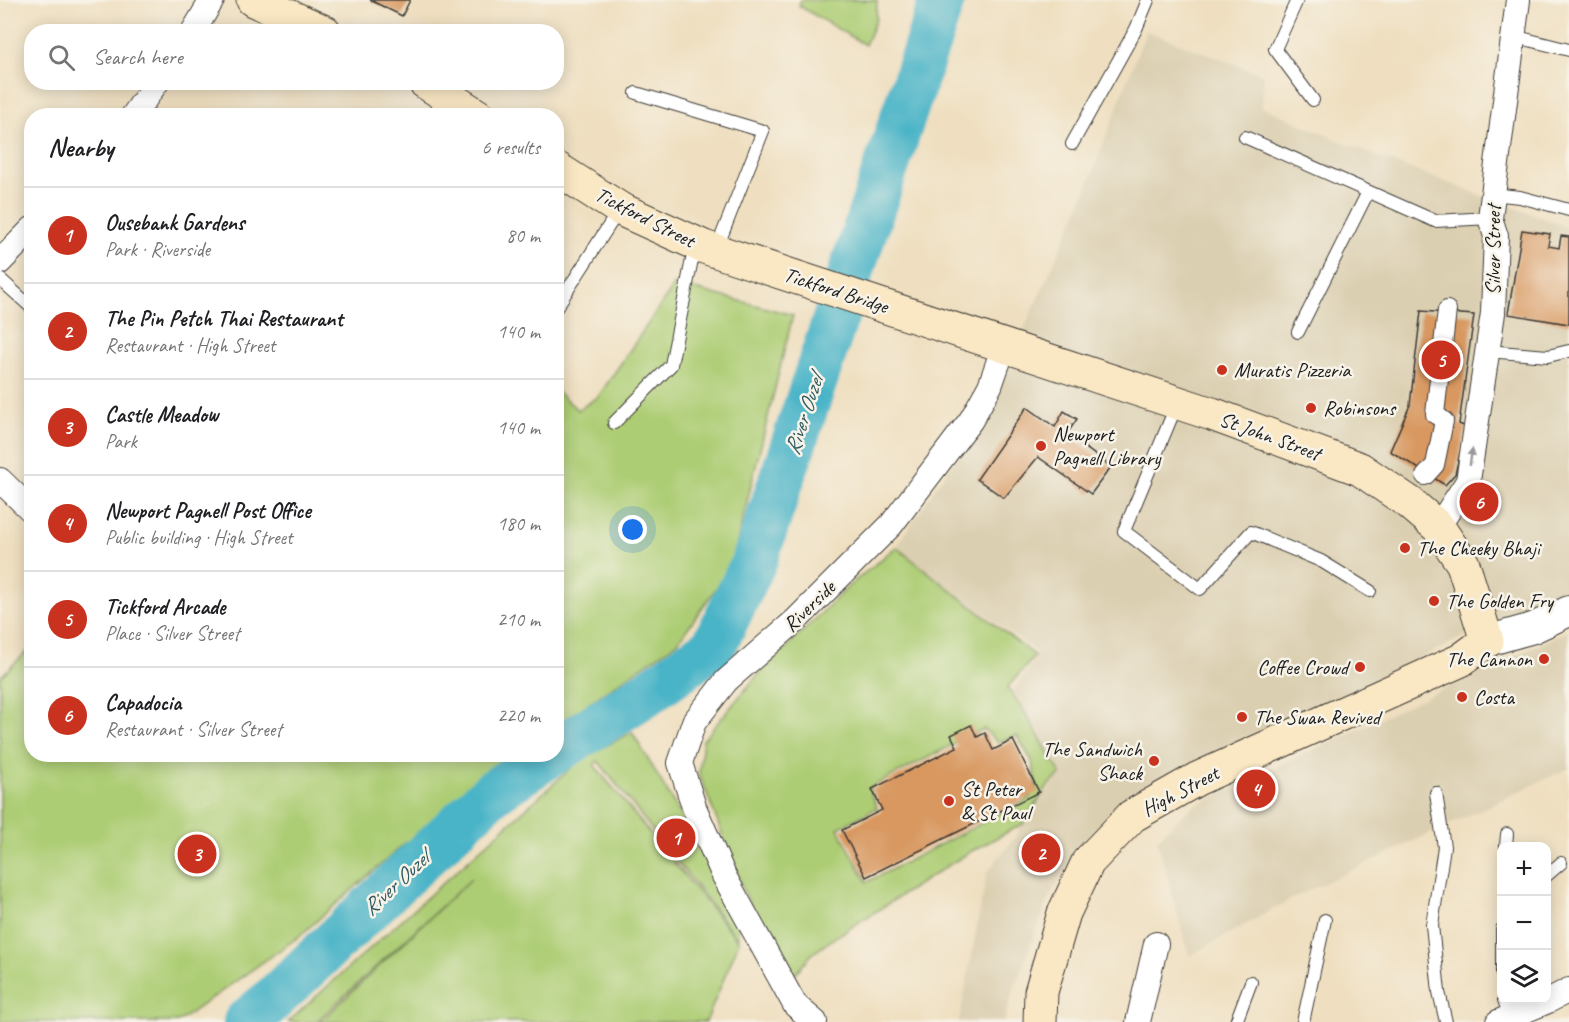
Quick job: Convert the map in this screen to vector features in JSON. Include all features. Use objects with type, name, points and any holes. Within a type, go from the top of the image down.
[{"type":"main road","points":[[253,0],[307,24]]},
{"type":"main road","points":[[437,90],[466,108]]},
{"type":"main road","name":"Tickford Street","points":[[564,173],[620,209],[705,247]]},
{"type":"main road","name":"Tickford Bridge","points":[[705,247],[968,333]]},
{"type":"main road","name":"St John Street","points":[[968,333],[1178,403],[1360,469],[1410,503],[1438,527],[1463,564],[1487,641]]},
{"type":"main road","name":"High Street","points":[[1040,1022],[1041,992],[1064,913],[1089,862],[1132,816],[1197,779],[1461,660],[1487,641]]},
{"type":"street","points":[[198,24],[212,0]]},
{"type":"street","name":"Silver Street","points":[[1438,527],[1468,481],[1493,313],[1496,236],[1490,218],[1518,0]]},
{"type":"street","points":[[139,108],[151,90]]},
{"type":"street","points":[[0,262],[24,237]]},
{"type":"street","points":[[1425,476],[1435,465],[1444,421],[1435,414],[1447,310]]},
{"type":"street","name":"Riverside","points":[[815,1022],[795,1005],[724,876],[694,807],[680,763],[694,722],[726,681],[796,620],[891,525],[971,420],[990,386],[1004,346]]},
{"type":"street","points":[[0,480],[24,503]]},
{"type":"street","name":"High Street","points":[[1487,641],[1533,628],[1569,611]]},
{"type":"street","points":[[1138,1022],[1156,944]]},
{"type":"street","points":[[1551,997],[1569,990]]},
{"type":"street","points":[[1504,1013],[1531,1004]]},
{"type":"lane","points":[[1072,144],[1136,29],[1148,0]]},
{"type":"lane","points":[[1296,0],[1275,49],[1313,100]]},
{"type":"lane","points":[[1513,36],[1569,50]]},
{"type":"lane","points":[[614,423],[671,365],[705,247],[763,131],[636,93]]},
{"type":"lane","points":[[1245,137],[1435,221],[1490,218]]},
{"type":"lane","points":[[1298,332],[1368,192]]},
{"type":"lane","points":[[1492,194],[1520,197],[1569,210]]},
{"type":"lane","points":[[564,296],[620,209]]},
{"type":"lane","points":[[0,279],[24,301]]},
{"type":"lane","points":[[1487,351],[1548,356],[1569,351]]},
{"type":"lane","points":[[1178,403],[1124,531],[1200,589],[1251,532],[1321,561],[1370,591]]},
{"type":"lane","points":[[1436,793],[1444,847],[1432,925],[1439,992],[1446,1022]]},
{"type":"lane","points":[[1551,872],[1561,863]]},
{"type":"lane","points":[[1303,1022],[1325,920]]},
{"type":"lane","points":[[1236,1022],[1251,982]]},
{"type":"shaded area","points":[[1146,31],[1264,75],[1262,107],[1368,153],[1569,228],[1569,588],[1523,608],[1180,775],[1118,814],[1087,838],[1049,897],[1013,991],[1004,1022],[959,1022],[987,872],[1062,773],[1012,692],[1039,654],[896,547],[986,412],[1079,208]]},
{"type":"shaded area","points":[[1569,630],[1569,768],[1297,896],[1189,956],[1157,839],[1193,806]]},
{"type":"green space","points":[[801,0],[877,0],[876,19],[865,45],[799,6]]},
{"type":"green space","points":[[675,284],[793,315],[731,567],[678,642],[564,720],[564,398],[578,410],[598,397]]},
{"type":"green space","points":[[896,547],[1035,656],[1007,688],[1021,706],[1061,774],[1047,787],[1023,824],[968,853],[837,936],[811,955],[790,980],[744,892],[699,773],[703,740],[756,677],[850,585]],"holes":[[[984,729],[997,742],[1017,736],[1032,761],[1037,789],[1027,800],[867,882],[838,828],[877,808],[869,788]]]},
{"type":"green space","points":[[24,655],[24,762],[502,762],[489,770],[297,938],[178,1022],[0,1022],[0,677]]},
{"type":"green space","points":[[632,732],[739,914],[738,939],[598,761],[594,765],[739,942],[706,1022],[320,1022],[472,878],[316,1022],[288,1022],[580,760]]},
{"type":"building","points":[[370,0],[410,0],[402,16]]},
{"type":"building","points":[[1522,230],[1550,234],[1548,246],[1559,248],[1561,236],[1569,237],[1569,324],[1508,314]]},
{"type":"building","points":[[1421,311],[1474,315],[1459,424],[1466,427],[1455,474],[1445,485],[1390,451],[1410,405]]},
{"type":"building","name":"Newport Pagnell Library","points":[[1027,407],[1055,427],[1064,411],[1077,419],[1067,434],[1111,467],[1091,494],[1038,457],[1004,498],[977,479]]},
{"type":"building","name":"St Peter & St Paul","points":[[971,725],[977,737],[985,733],[993,750],[1013,740],[1039,792],[866,877],[842,830],[882,810],[872,789],[957,747],[951,735]]},
{"type":"waterway","name":"River Ouzel","points":[[564,746],[647,693],[713,647],[754,562],[942,0]]},
{"type":"waterway","name":"River Ouzel","points":[[246,1022],[493,792],[539,762]]},
{"type":"place","name":"Tickford Arcade","points":[[1441,360]]},
{"type":"place","name":"Muratis Pizzeria","points":[[1222,370]]},
{"type":"place","name":"Robinsons","points":[[1311,408]]},
{"type":"place","name":"Newport Pagnell Library","points":[[1041,446]]},
{"type":"place","name":"Capadocia","points":[[1479,502]]},
{"type":"place","name":"The Cheeky Bhaji","points":[[1405,548]]},
{"type":"place","name":"The Golden Fry","points":[[1434,601]]},
{"type":"place","name":"The Cannon","points":[[1544,659]]},
{"type":"place","name":"Coffee Crowd","points":[[1360,667]]},
{"type":"place","name":"Costa","points":[[1462,697]]},
{"type":"place","name":"The Swan Revived","points":[[1242,717]]},
{"type":"place","name":"The Sandwich Shack","points":[[1154,761]]},
{"type":"place","name":"Newport Pagnell Post Office","points":[[1256,789]]},
{"type":"place","name":"St Peter & St Paul","points":[[949,801]]},
{"type":"place","name":"Ousebank Gardens","points":[[676,838]]},
{"type":"place","name":"The Pin Petch Thai Restaurant","points":[[1041,853]]},
{"type":"place","name":"Castle Meadow","points":[[197,854]]}]
